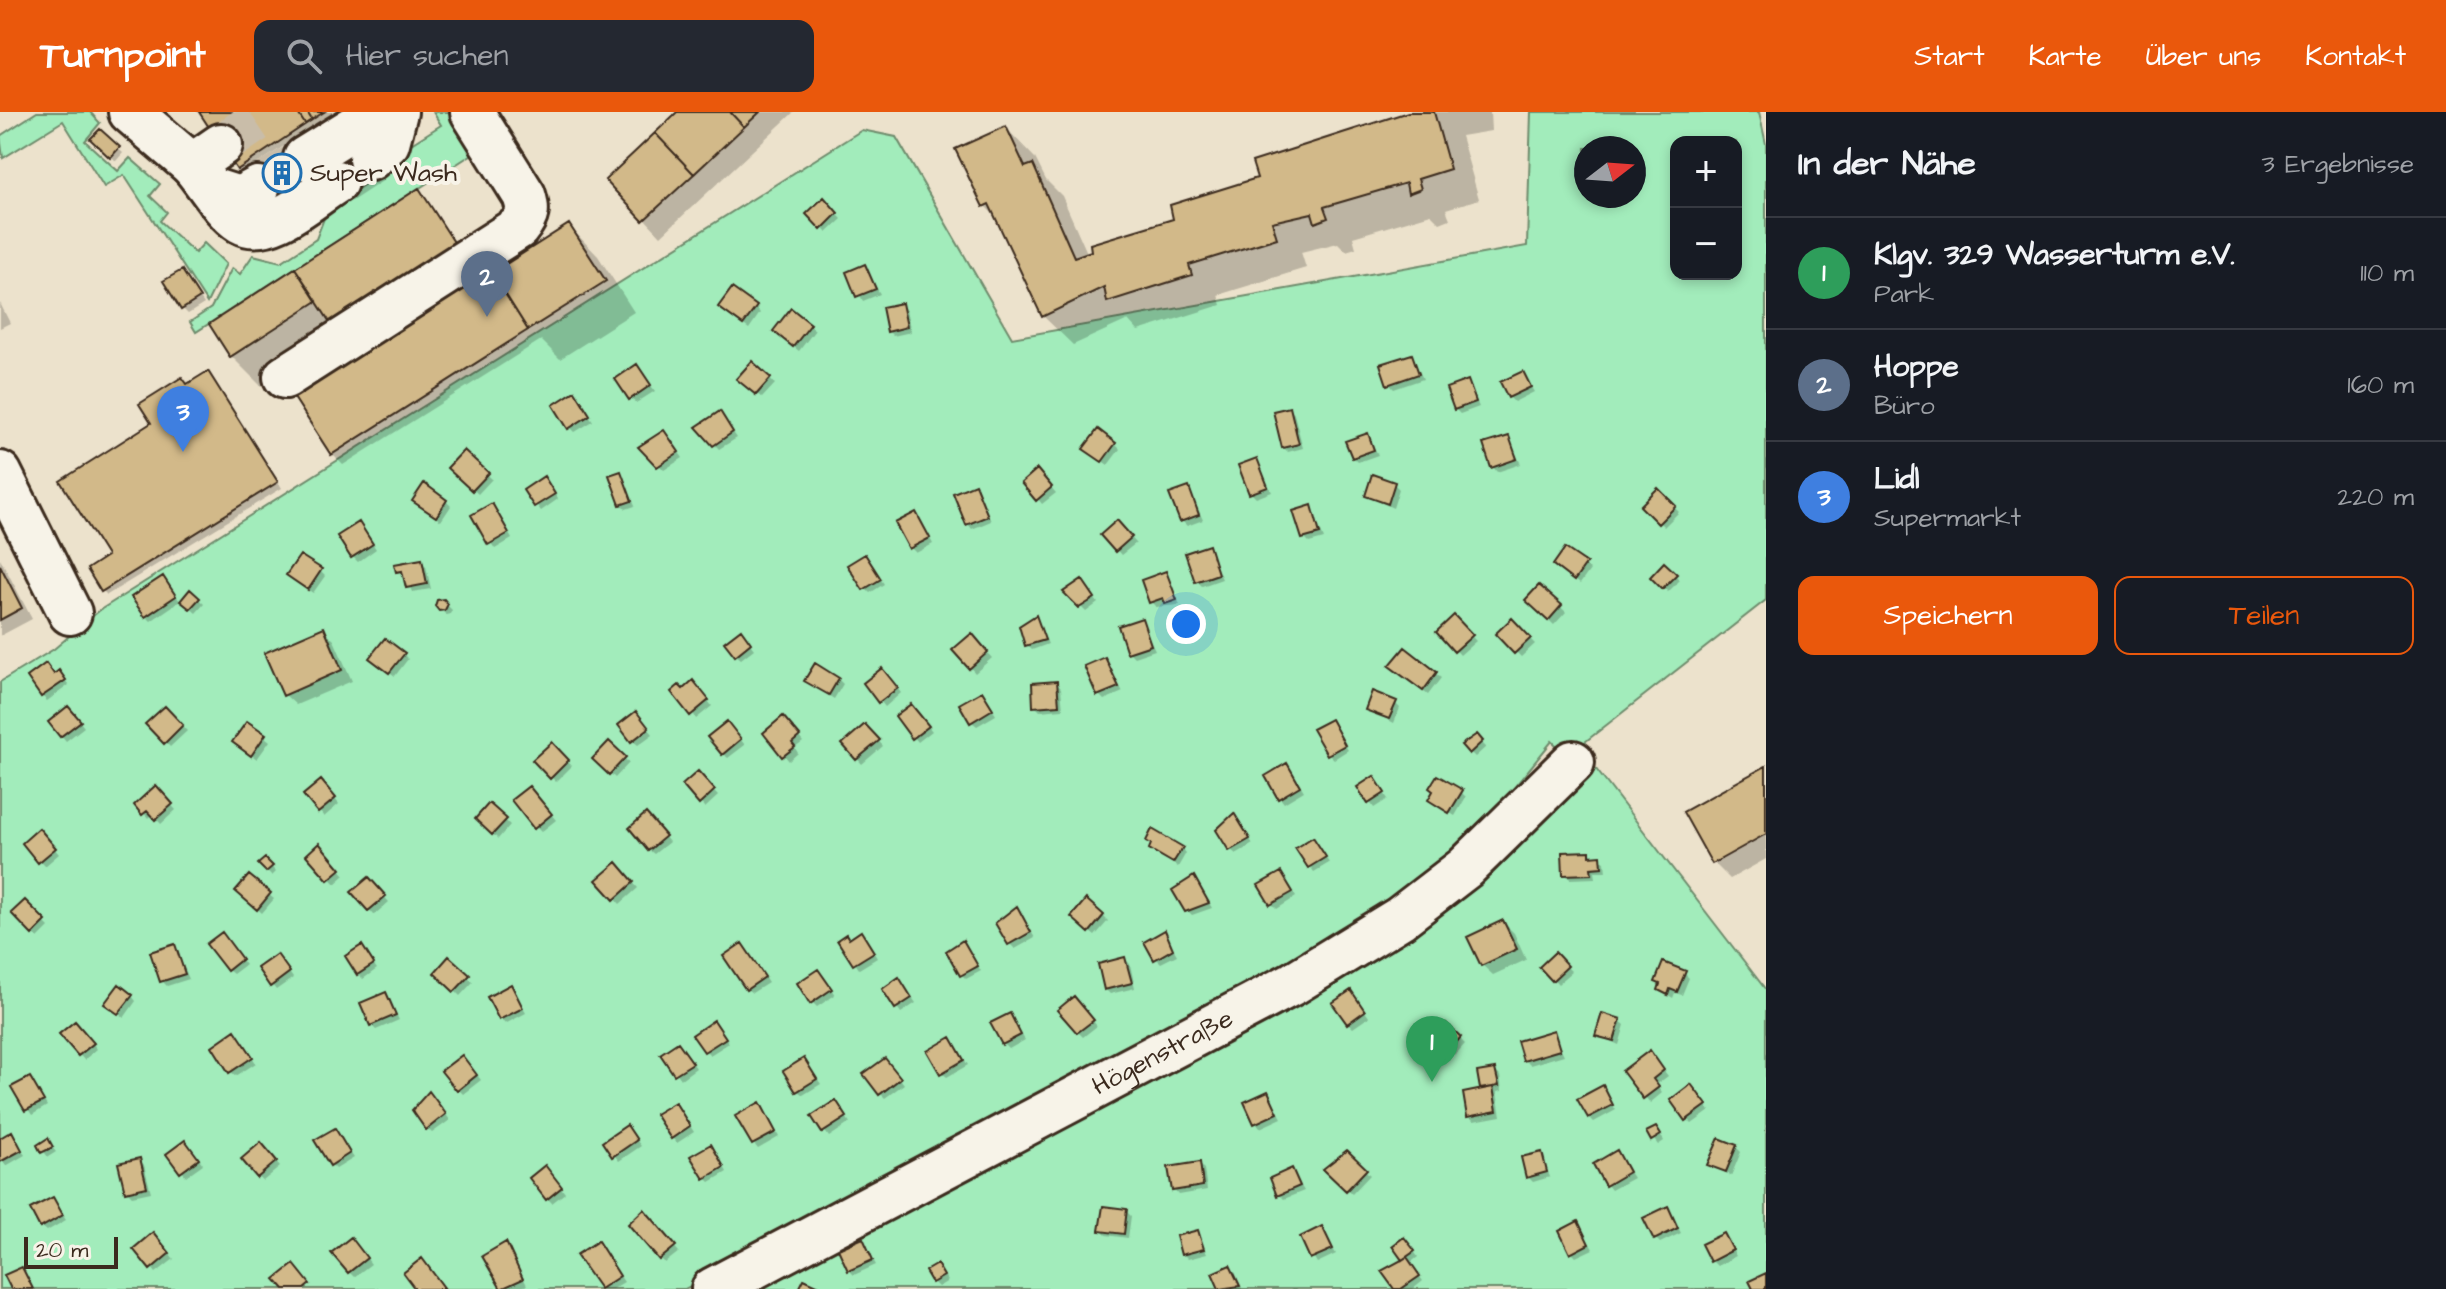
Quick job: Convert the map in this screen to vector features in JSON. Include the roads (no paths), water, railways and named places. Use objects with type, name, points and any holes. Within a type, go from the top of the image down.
[{"type":"lane","points":[[209,167],[243,223],[260,226],[273,222],[372,112]]},
{"type":"lane","points":[[370,159],[388,143],[396,112]]},
{"type":"lane","points":[[285,377],[518,228],[526,218],[529,208],[524,195],[472,112]]},
{"type":"lane","points":[[155,118],[239,198],[258,188]]},
{"type":"lane","points":[[0,473],[70,613]]},
{"type":"lane","name":"Högenstraße","points":[[713,1289],[1294,983],[1387,926],[1465,868],[1573,762]]},
{"type":"tunnel","points":[[221,145],[270,112]]},
{"type":"tunnel","points":[[258,188],[305,158]]},
{"type":"place","name":"Super Wash","points":[[282,173]]},
{"type":"place","name":"Hoppe","points":[[487,317]]},
{"type":"place","name":"Lidl","points":[[183,452]]},
{"type":"place","name":"Klgv. 329 Wasserturm e.V.","points":[[1432,1082]]}]
